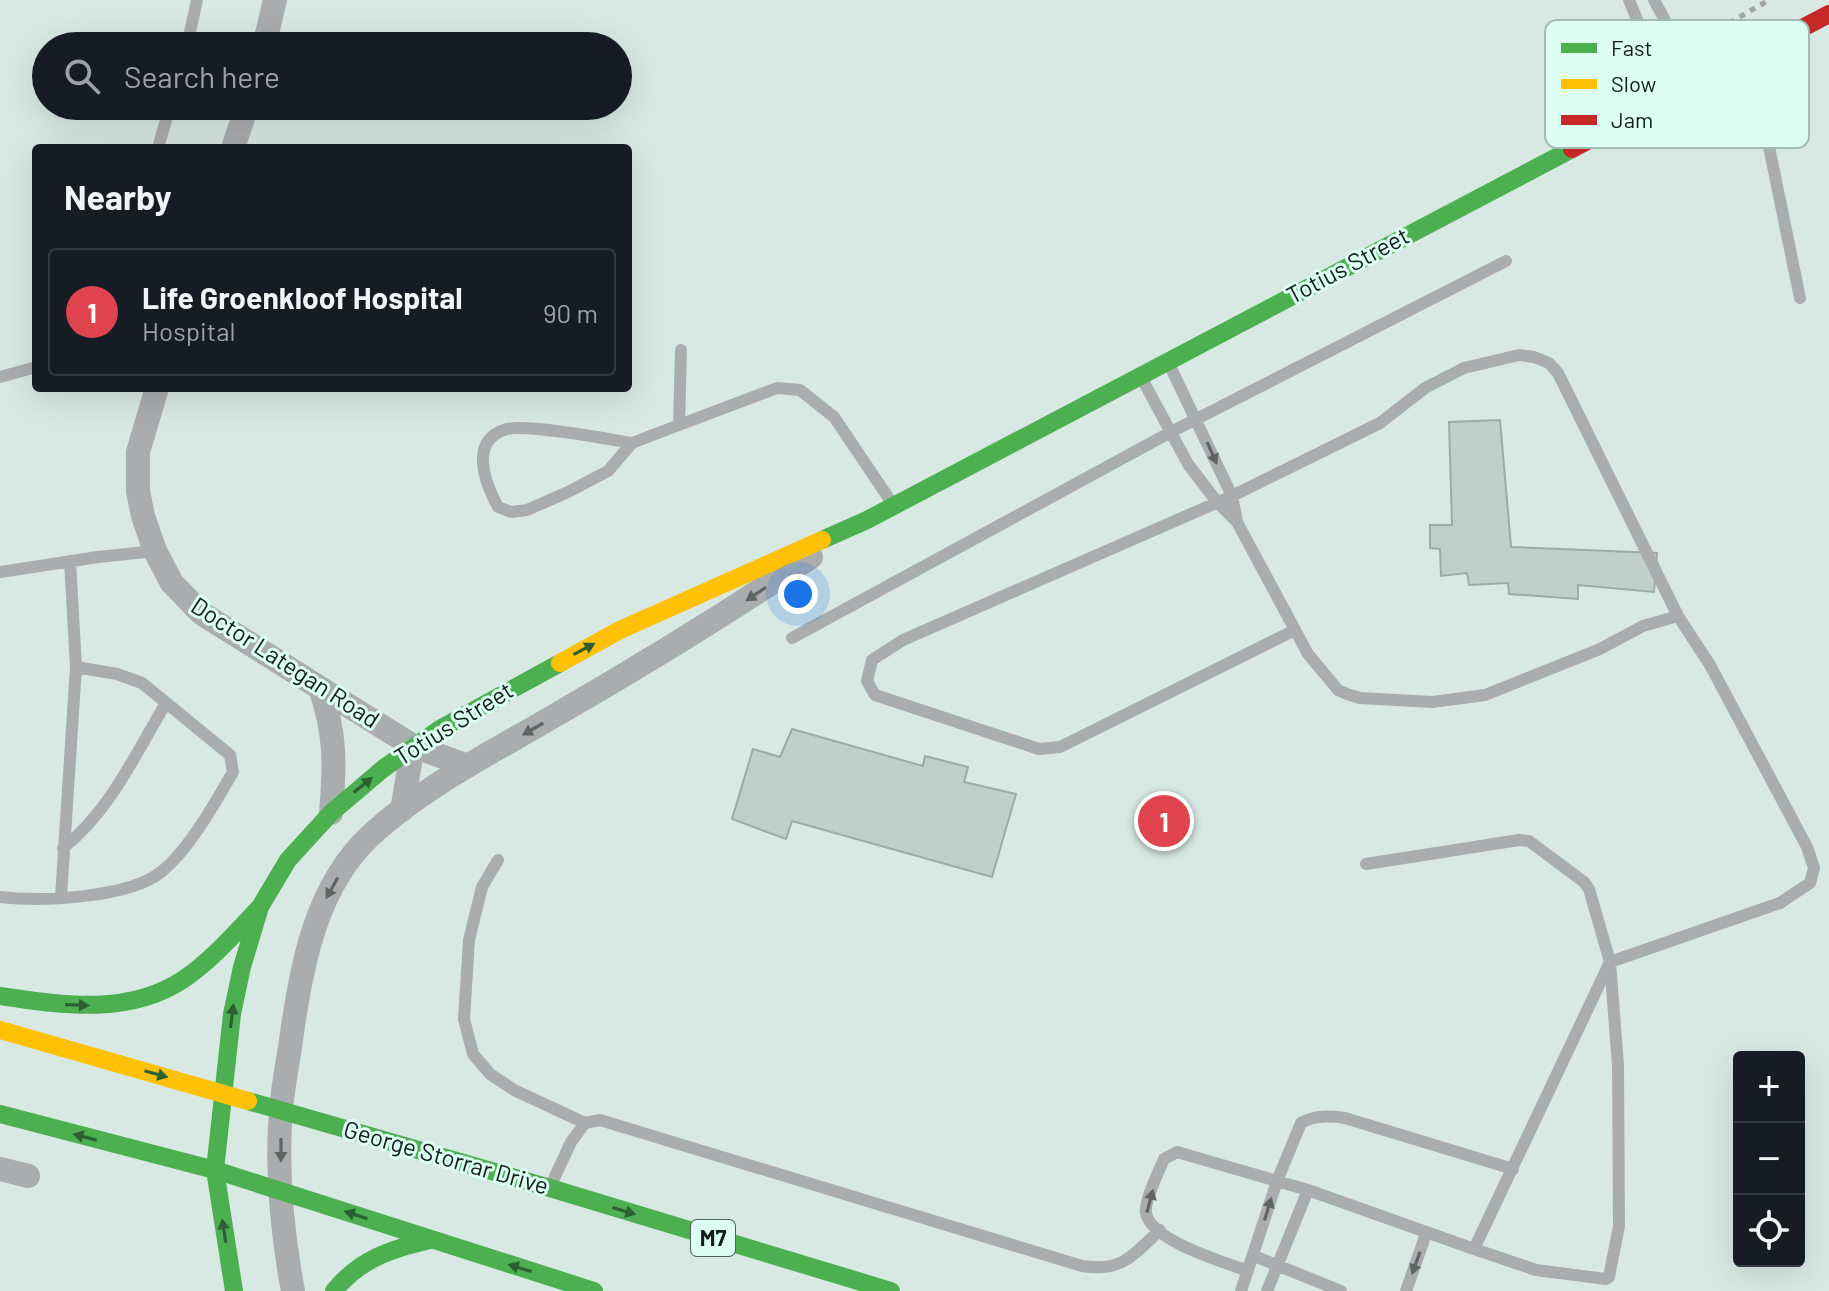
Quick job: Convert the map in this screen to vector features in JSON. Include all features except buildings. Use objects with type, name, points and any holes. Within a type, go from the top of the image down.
[{"type":"street","points":[[267,32],[275,0]]},
{"type":"street","name":"Totius Street","points":[[1809,24],[1829,14]]},
{"type":"street","points":[[234,144],[242,120]]},
{"type":"street","name":"Totius Street","points":[[234,1291],[215,1170],[235,992],[260,907],[288,860],[331,813],[413,746],[535,674],[620,630],[867,520],[1574,148]]},
{"type":"street","name":"Doctor Lategan Road","points":[[156,392],[139,445],[138,461],[143,516],[155,551],[172,583],[201,613],[413,746],[468,766]]},
{"type":"street","name":"Totius Street","points":[[293,1291],[281,1190],[281,1111],[300,980],[324,903],[355,853],[370,835],[402,810],[468,766],[712,623],[867,520]]},
{"type":"street","points":[[320,688],[333,733],[335,763],[331,813]]},
{"type":"street","points":[[402,810],[413,746]]},
{"type":"street","points":[[0,996],[95,1006],[167,989],[183,980],[219,950],[260,907]]},
{"type":"street","name":"George Storrar Drive","points":[[0,1030],[550,1188],[891,1291]]},
{"type":"street","points":[[0,1114],[215,1170],[594,1291]]},
{"type":"street","points":[[0,1169],[28,1176]]},
{"type":"street","points":[[334,1291],[364,1260],[386,1249],[430,1240]]},
{"type":"lane","points":[[190,32],[197,0]]},
{"type":"lane","points":[[1629,0],[1637,20]]},
{"type":"lane","points":[[1654,0],[1665,20]]},
{"type":"lane","points":[[159,144],[166,120]]},
{"type":"lane","points":[[1768,148],[1800,298]]},
{"type":"lane","points":[[792,638],[1171,432],[1506,261]]},
{"type":"lane","points":[[679,425],[681,350]]},
{"type":"lane","points":[[1295,630],[1049,750],[875,695],[867,681],[872,660],[893,645],[1232,496],[1380,423],[1425,388],[1464,368],[1519,355],[1534,357],[1549,363],[1558,373],[1678,616],[1710,665],[1784,809],[1807,847],[1814,868],[1804,890],[1780,903],[1610,962],[1474,1249]]},
{"type":"lane","points":[[1167,361],[1232,496],[1237,522]]},
{"type":"lane","points":[[0,377],[32,368]]},
{"type":"lane","points":[[1140,375],[1188,464],[1237,522],[1308,654],[1338,690],[1360,698],[1432,702],[1485,695],[1600,649],[1643,626],[1678,616]]},
{"type":"lane","points":[[632,443],[508,429],[491,438],[482,452],[485,485],[498,507],[511,512],[527,510],[608,471],[632,443],[777,388],[800,390],[834,417],[894,506]]},
{"type":"lane","points":[[0,572],[155,551]]},
{"type":"lane","points":[[61,897],[76,667],[70,561]]},
{"type":"lane","points":[[0,897],[19,900],[107,894],[159,874],[177,856],[233,772],[230,755],[142,683],[76,667]]},
{"type":"lane","points":[[63,848],[84,829],[113,793],[166,703]]},
{"type":"lane","points":[[1248,1271],[1174,1243],[1148,1219],[1146,1206],[1164,1159],[1172,1153],[1308,1190],[1426,1234],[1536,1270],[1609,1277],[1619,1226],[1618,1065],[1610,962],[1589,889],[1578,875],[1529,841],[1366,864]]},
{"type":"lane","points":[[498,860],[482,887],[469,940],[464,1019],[473,1054],[490,1074],[514,1090],[585,1123],[600,1120],[632,1129],[1082,1266],[1113,1267],[1136,1252],[1160,1230]]},
{"type":"lane","points":[[1241,1291],[1277,1181],[1301,1123],[1320,1117],[1345,1118],[1513,1169]]},
{"type":"lane","points":[[550,1188],[571,1142],[585,1123]]},
{"type":"lane","points":[[1267,1291],[1308,1190]]},
{"type":"lane","points":[[1406,1291],[1426,1234]]},
{"type":"lane","points":[[1254,1256],[1341,1291]]},
{"type":"traffic: fast","points":[[822,540],[867,520],[1572,149]]},
{"type":"traffic: fast","points":[[234,1291],[215,1170],[232,1014],[260,907],[288,860],[331,813],[384,768],[440,729],[560,663]]},
{"type":"traffic: fast","points":[[0,996],[95,1005],[141,999],[163,991],[195,971],[260,907]]},
{"type":"traffic: fast","points":[[248,1101],[891,1291]]},
{"type":"traffic: fast","points":[[0,1114],[215,1170],[594,1291]]},
{"type":"traffic: fast","points":[[334,1291],[354,1271],[377,1257],[430,1240]]},
{"type":"traffic: slow","points":[[560,663],[620,630],[822,540]]},
{"type":"traffic: slow","points":[[0,1030],[248,1101]]},
{"type":"traffic: jam","points":[[1809,25],[1829,14]]},
{"type":"place","name":"Life Groenkloof Hospital","points":[[1164,821]]}]
